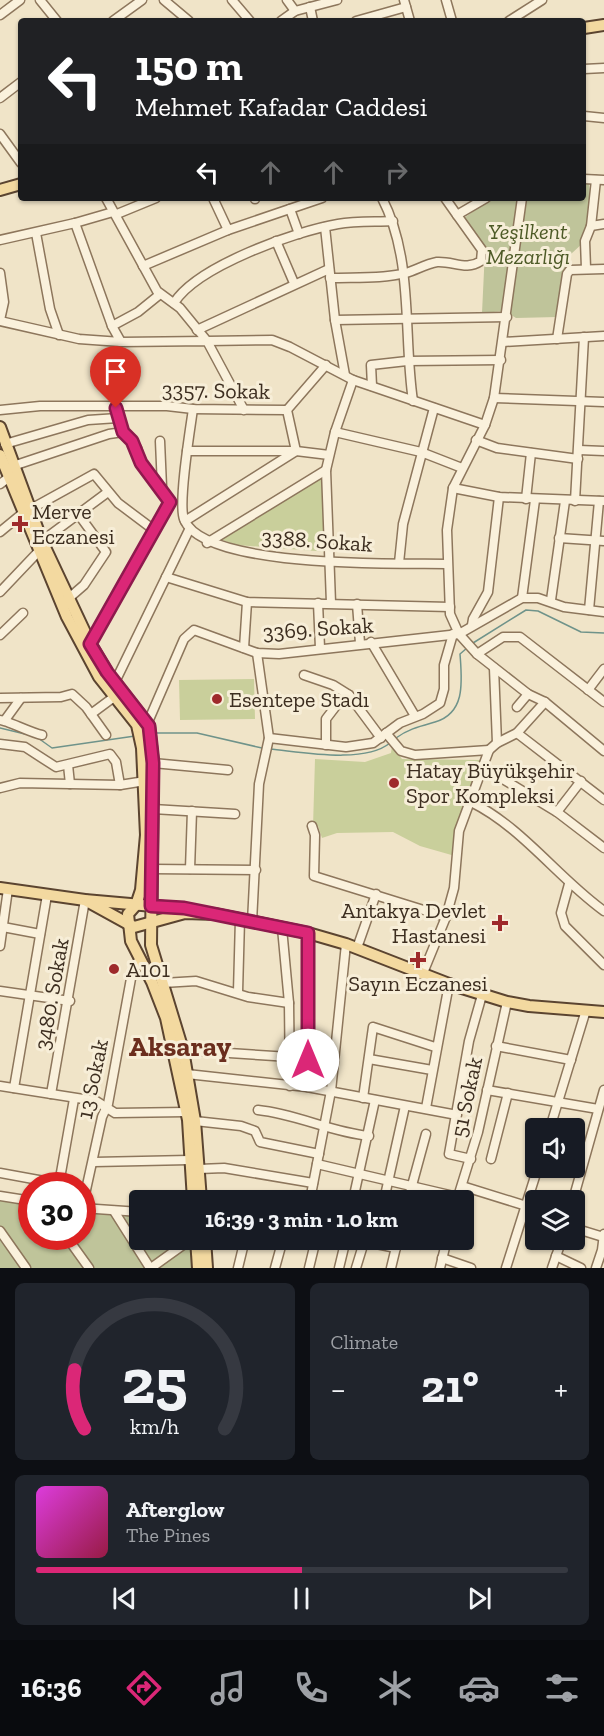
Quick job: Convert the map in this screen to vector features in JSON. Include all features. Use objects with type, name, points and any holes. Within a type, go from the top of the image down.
[{"type":"main road","points":[[586,28],[604,25]]},
{"type":"main road","points":[[0,190],[18,185]]},
{"type":"main road","points":[[0,427],[38,552],[87,657],[114,697],[144,723]]},
{"type":"main road","points":[[0,455],[4,481],[26,512],[42,541],[90,644],[144,723],[153,763],[151,924],[154,959],[183,1050],[195,1121],[200,1190]]},
{"type":"main road","points":[[148,747],[145,781],[144,871],[136,905],[128,914],[128,924],[131,941],[166,1018],[186,1112],[192,1190]]},
{"type":"main road","points":[[4,889],[85,900],[184,908],[240,919],[308,933],[352,946],[450,984],[507,1002],[604,1012]]},
{"type":"main road","points":[[85,900],[128,924],[139,927],[185,913],[196,912]]},
{"type":"main road","points":[[197,1250],[198,1268]]},
{"type":"main road","points":[[206,1250],[207,1268]]},
{"type":"street","points":[[40,0],[55,18]]},
{"type":"street","points":[[117,18],[142,0]]},
{"type":"street","points":[[164,0],[185,18]]},
{"type":"street","points":[[232,0],[247,18]]},
{"type":"street","points":[[287,0],[295,11]]},
{"type":"street","points":[[285,18],[295,11],[337,0]]},
{"type":"street","points":[[446,0],[451,18]]},
{"type":"street","points":[[513,18],[532,3],[542,0]]},
{"type":"street","points":[[0,15],[18,1]]},
{"type":"street","points":[[365,18],[405,4]]},
{"type":"street","points":[[310,7],[312,18]]},
{"type":"street","points":[[586,69],[604,68]]},
{"type":"street","points":[[0,98],[18,84]]},
{"type":"street","points":[[586,116],[604,118]]},
{"type":"street","points":[[0,134],[18,155]]},
{"type":"street","points":[[586,268],[585,241],[591,226],[600,180]]},
{"type":"street","points":[[108,201],[159,295],[174,303],[207,341],[244,410]]},
{"type":"street","points":[[0,240],[115,213],[148,201]]},
{"type":"street","points":[[214,201],[228,230]]},
{"type":"street","points":[[143,266],[228,230],[314,201]]},
{"type":"street","points":[[383,201],[393,221],[405,273],[407,361],[413,401]]},
{"type":"street","points":[[197,330],[294,283],[330,274],[405,273],[431,263],[448,261],[458,266],[473,267],[482,261],[482,250],[447,201]]},
{"type":"street","points":[[457,215],[481,201]]},
{"type":"street","points":[[269,738],[327,745],[366,746],[415,716],[434,708],[443,697],[444,665],[456,634],[450,607],[447,564],[447,530],[453,488],[485,425],[494,398],[522,201]]},
{"type":"street","points":[[290,210],[299,234]]},
{"type":"street","points":[[174,303],[178,296],[197,281],[223,265],[276,242],[325,227],[393,221]]},
{"type":"street","points":[[75,223],[112,326],[122,342]]},
{"type":"street","points":[[591,226],[604,224]]},
{"type":"street","points":[[325,227],[335,320],[349,378],[326,470],[331,603]]},
{"type":"street","points":[[36,233],[50,309],[59,334]]},
{"type":"street","points":[[276,242],[294,283]]},
{"type":"street","points":[[557,339],[567,274],[570,270],[604,269]]},
{"type":"street","points":[[0,273],[4,302],[0,320],[79,339],[122,342],[272,340],[349,378],[485,425]]},
{"type":"street","points":[[112,326],[138,312],[159,295]]},
{"type":"street","points":[[335,320],[507,317]]},
{"type":"street","points":[[503,342],[604,336]]},
{"type":"street","points":[[551,600],[559,538],[570,501],[578,454],[584,337]]},
{"type":"street","points":[[372,386],[371,365],[407,361],[501,360]]},
{"type":"street","points":[[296,451],[287,410],[326,365]]},
{"type":"street","points":[[494,398],[604,402]]},
{"type":"street","name":"3357. Sokak","points":[[0,410],[40,406],[117,413],[167,406],[193,409],[287,410]]},
{"type":"street","points":[[399,563],[403,524],[434,408]]},
{"type":"street","points":[[187,525],[183,516],[187,451],[193,409]]},
{"type":"street","points":[[5,444],[117,413],[123,432],[132,441],[141,463],[162,488],[170,502],[170,507],[154,530],[90,644]]},
{"type":"street","points":[[13,466],[109,434],[123,432]]},
{"type":"street","points":[[334,432],[421,452],[462,468]]},
{"type":"street","points":[[476,440],[496,448],[531,453],[578,454],[604,451]]},
{"type":"street","points":[[160,441],[162,488]]},
{"type":"street","points":[[187,451],[296,451],[329,455]]},
{"type":"street","points":[[115,682],[166,577],[187,525],[296,451]]},
{"type":"street","points":[[522,598],[531,500],[531,453]]},
{"type":"street","points":[[207,543],[326,470]]},
{"type":"street","points":[[0,532],[26,512],[94,474],[118,503],[154,530]]},
{"type":"street","points":[[453,488],[499,497],[531,500],[602,501],[600,540],[589,610]]},
{"type":"street","points":[[42,541],[79,516],[108,492]]},
{"type":"street","points":[[472,625],[472,619],[488,592],[499,497]]},
{"type":"street","points":[[69,598],[84,585],[106,552],[79,516]]},
{"type":"street","name":"3388. Sokak","points":[[187,525],[207,543],[250,554],[330,561],[447,564]]},
{"type":"street","points":[[559,538],[600,540]]},
{"type":"street","points":[[0,592],[38,552]]},
{"type":"street","points":[[166,577],[247,602],[450,607]]},
{"type":"street","points":[[456,634],[522,598],[551,600],[564,607],[604,612]]},
{"type":"street","points":[[244,648],[247,602]]},
{"type":"street","points":[[318,603],[320,648]]},
{"type":"street","points":[[357,604],[360,643]]},
{"type":"street","points":[[0,635],[23,613]]},
{"type":"street","name":"3369. Sokak","points":[[144,723],[156,703],[184,639],[194,630],[257,653],[279,654],[360,643],[456,634]]},
{"type":"street","points":[[456,634],[494,668],[528,694],[545,702],[604,752]]},
{"type":"street","points":[[477,654],[503,637],[520,637],[604,702]]},
{"type":"street","points":[[371,642],[415,716]]},
{"type":"street","points":[[252,922],[259,784],[267,756],[269,738],[257,653]]},
{"type":"street","points":[[494,668],[497,743]]},
{"type":"street","points":[[588,690],[604,669]]},
{"type":"street","points":[[304,675],[333,685],[349,695],[383,736],[401,751],[416,755],[489,750]]},
{"type":"street","points":[[0,698],[61,697],[72,694],[91,714],[106,735]]},
{"type":"street","points":[[517,707],[528,694]]},
{"type":"street","points":[[327,745],[326,719],[339,702],[349,695]]},
{"type":"street","points":[[91,714],[114,697]]},
{"type":"street","points":[[21,698],[3,720],[20,729],[42,735]]},
{"type":"street","points":[[423,973],[446,917],[454,888],[459,831],[489,750],[516,733],[545,702]]},
{"type":"street","points":[[516,733],[604,800]]},
{"type":"street","points":[[0,744],[24,747],[56,766],[110,754],[116,762],[120,784]]},
{"type":"street","points":[[153,763],[228,770]]},
{"type":"street","points":[[68,765],[70,784]]},
{"type":"street","points":[[483,767],[557,812],[604,848]]},
{"type":"street","points":[[0,788],[20,783],[120,784],[145,781]]},
{"type":"street","points":[[557,812],[580,781]]},
{"type":"street","points":[[471,802],[504,823],[569,884],[604,911]]},
{"type":"street","points":[[153,809],[235,814]]},
{"type":"street","points":[[190,868],[192,811]]},
{"type":"street","points":[[312,826],[315,835],[314,876],[446,917]]},
{"type":"street","points":[[152,869],[256,870]]},
{"type":"street","points":[[569,884],[561,913],[566,926],[604,965]]},
{"type":"street","points":[[0,946],[4,889]]},
{"type":"street","points":[[312,1190],[331,1091],[352,946],[376,894]]},
{"type":"street","points":[[14,1088],[47,895]]},
{"type":"street","name":"3480. Sokak","points":[[51,1094],[70,1001],[85,900]]},
{"type":"street","points":[[238,992],[240,919]]},
{"type":"street","points":[[3,927],[40,934]]},
{"type":"street","points":[[282,928],[289,1003],[290,1086]]},
{"type":"street","points":[[307,1087],[308,933]]},
{"type":"street","name":"13 Sokak","points":[[90,1172],[106,1107],[132,974],[140,958]]},
{"type":"street","points":[[163,983],[196,981],[256,999],[289,1003]]},
{"type":"street","points":[[426,1108],[435,1047],[450,984]]},
{"type":"street","points":[[0,991],[70,1001]]},
{"type":"street","points":[[471,1159],[449,1154],[458,1114],[469,1041],[482,995]]},
{"type":"street","name":"51 Sokak","points":[[460,1190],[471,1159],[507,1002]]},
{"type":"street","points":[[554,1118],[586,1010]]},
{"type":"street","points":[[363,1098],[373,1027],[435,1047]]},
{"type":"street","points":[[496,1046],[571,1060]]},
{"type":"street","points":[[183,1050],[290,1057]]},
{"type":"street","points":[[369,1059],[432,1070]]},
{"type":"street","points":[[187,1074],[307,1087],[458,1114]]},
{"type":"street","points":[[0,1086],[96,1101],[115,1113],[186,1112]]},
{"type":"street","points":[[487,1090],[598,1109]]},
{"type":"street","points":[[491,1159],[508,1093]]},
{"type":"street","points":[[576,1190],[603,1095]]},
{"type":"street","points":[[65,1172],[74,1099]]},
{"type":"street","points":[[356,1190],[375,1100]]},
{"type":"street","points":[[386,1190],[405,1106]]},
{"type":"street","points":[[258,1110],[324,1126],[331,1130],[369,1136]]},
{"type":"street","points":[[195,1121],[241,1126],[255,1131],[260,1142],[319,1154]]},
{"type":"street","points":[[411,1190],[426,1134]]},
{"type":"street","points":[[94,1162],[189,1160]]},
{"type":"street","points":[[317,1164],[423,1190]]},
{"type":"street","points":[[199,1169],[224,1168],[313,1183]]},
{"type":"street","points":[[0,1173],[18,1176]]},
{"type":"street","points":[[462,1186],[525,1205],[506,1268]]},
{"type":"street","points":[[0,1196],[18,1199]]},
{"type":"street","points":[[96,1209],[129,1212]]},
{"type":"street","points":[[114,1211],[150,1268],[176,1250]]},
{"type":"street","points":[[0,1231],[26,1268]]},
{"type":"street","points":[[585,1231],[604,1235],[603,1251],[596,1268]]},
{"type":"street","points":[[76,1250],[89,1268]]},
{"type":"street","points":[[238,1268],[242,1250]]},
{"type":"street","points":[[275,1268],[280,1250]]},
{"type":"street","points":[[309,1268],[313,1250]]},
{"type":"street","points":[[339,1268],[343,1250]]},
{"type":"street","points":[[356,1268],[361,1250]]},
{"type":"street","points":[[391,1268],[395,1250]]},
{"type":"street","points":[[440,1268],[444,1250]]},
{"type":"street","points":[[552,1268],[558,1250]]},
{"type":"street","points":[[556,1256],[581,1268]]},
{"type":"street","points":[[442,1258],[471,1268]]},
{"type":"green space","name":"Yeşilkent Mezarlığı","points":[[586,184],[589,184],[591,202],[584,242],[571,254],[557,317],[516,318],[505,311],[482,313],[485,250],[464,218],[488,201],[586,201]]},
{"type":"green space","points":[[324,474],[329,552],[237,545],[219,539]]},
{"type":"green space","name":"Esentepe Stadı","points":[[254,679],[255,719],[180,720],[179,680]]},
{"type":"green space","points":[[392,746],[402,759],[480,760],[458,831],[455,856],[420,846],[393,832],[337,833],[322,838],[318,826],[313,827],[315,759],[365,762],[391,753]]},
{"type":"green space","points":[[0,1196],[18,1199],[18,1250],[96,1250],[96,1209],[129,1211],[129,1250],[191,1250],[192,1268],[0,1268]]},
{"type":"waterway","points":[[473,643],[526,610],[538,611],[581,632],[604,633]]},
{"type":"waterway","points":[[396,738],[410,730],[445,718],[452,711],[460,695],[460,654],[467,648]]},
{"type":"waterway","points":[[0,728],[25,734]]},
{"type":"waterway","points":[[154,733],[197,733],[262,748]]},
{"type":"waterway","points":[[38,738],[52,748],[135,736]]},
{"type":"waterway","points":[[270,749],[349,755],[379,749],[390,743]]},
{"type":"place","name":"Merve Eczanesi","points":[[20,524]]},
{"type":"place","name":"Esentepe Stadı","points":[[217,699]]},
{"type":"place","name":"Hatay Büyükşehir Spor Kompleksi","points":[[394,783]]},
{"type":"place","name":"Antakya Devlet Hastanesi","points":[[500,923]]},
{"type":"place","name":"Sayın Eczanesi","points":[[418,960]]},
{"type":"place","name":"A101","points":[[114,969]]},
{"type":"district","name":"Aksaray","points":[[180,1046]]},
{"type":"route","points":[[116,408],[123,432],[132,441],[141,463],[162,488],[170,502],[170,507],[154,530],[90,644],[107,672],[146,719],[149,726],[153,746],[151,906],[184,908],[308,933],[308,1060]]}]
